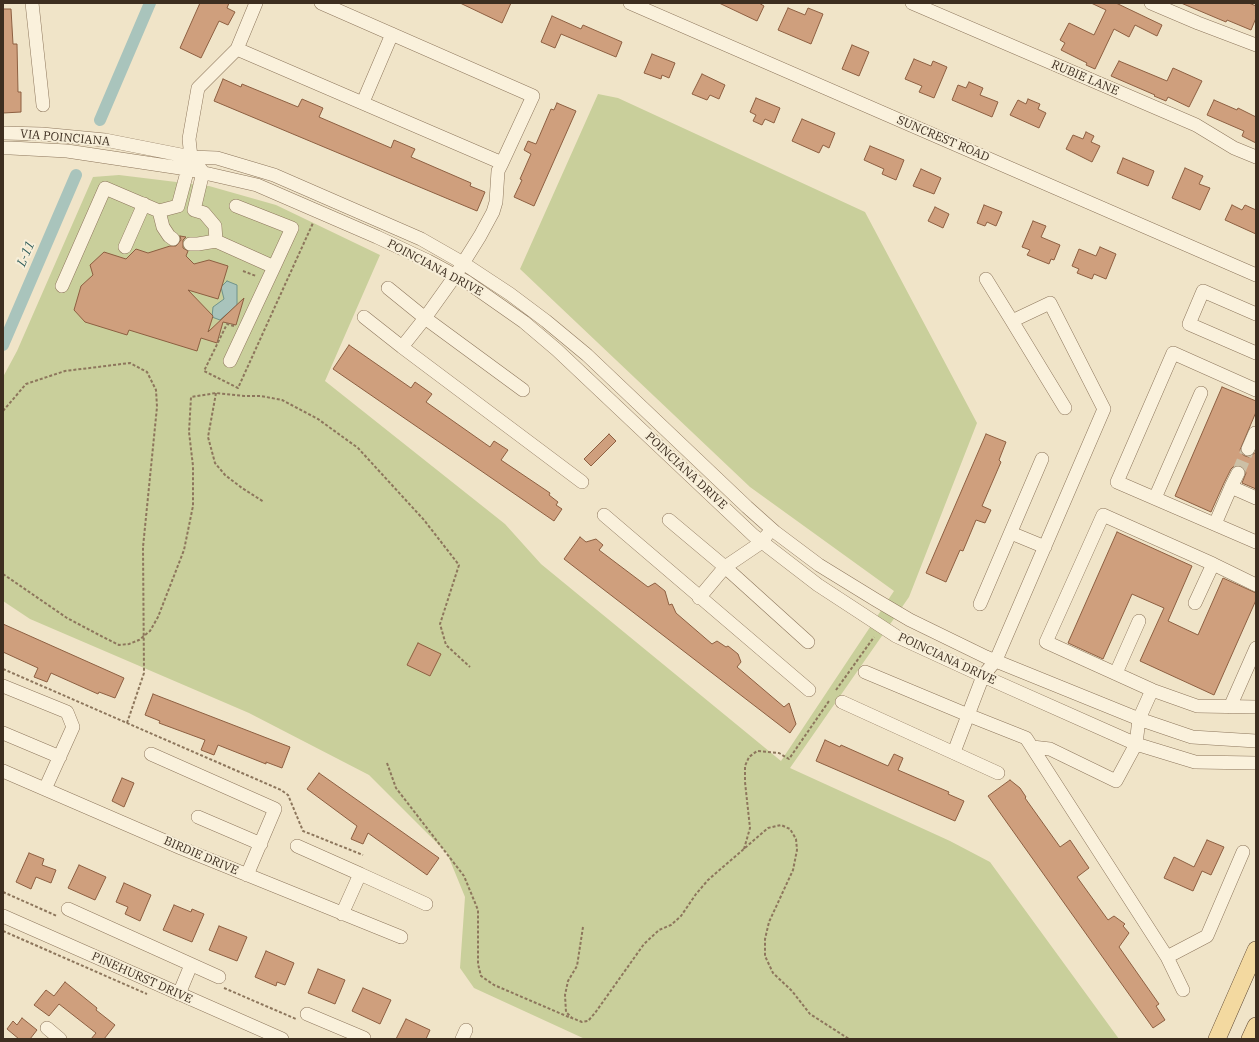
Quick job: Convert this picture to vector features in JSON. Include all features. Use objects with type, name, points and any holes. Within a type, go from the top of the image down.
[{"type":"main road","points":[[1217,1039],[1256,950]]},
{"type":"main road","points":[[1250,1039],[1256,1026]]},
{"type":"street","points":[[32,3],[43,106]]},
{"type":"street","points":[[62,286],[105,188],[159,211],[178,206],[189,163],[189,139],[198,88],[237,49],[256,3]]},
{"type":"street","points":[[321,3],[533,96],[498,171],[496,202],[493,212],[455,276],[402,347]]},
{"type":"street","name":"SUNCREST ROAD","points":[[630,3],[1256,275]]},
{"type":"street","name":"RUBIE LANE","points":[[912,3],[1196,125],[1234,148],[1256,158]]},
{"type":"street","points":[[1151,3],[1256,45]]},
{"type":"street","points":[[363,102],[392,34]]},
{"type":"street","points":[[237,49],[502,163]]},
{"type":"street","name":"VIA POINCIANA","points":[[3,133],[42,134],[105,140],[127,145]]},
{"type":"street","name":"POINCIANA DRIVE","points":[[127,145],[151,148],[189,163]]},
{"type":"street","name":"VIA POINCIANA","points":[[3,148],[66,150],[127,160]]},
{"type":"street","name":"POINCIANA DRIVE","points":[[127,160],[189,163],[217,158],[274,175],[420,239],[463,263],[510,294],[546,321],[587,355],[747,507],[772,529],[819,565],[904,616],[996,660],[1139,719],[1192,737],[1256,741]]},
{"type":"street","points":[[189,163],[203,172],[194,210],[204,213],[214,226],[216,241]]},
{"type":"street","name":"POINCIANA DRIVE","points":[[203,172],[256,185],[378,237],[428,261],[486,295],[524,322],[557,350],[762,542],[818,585],[896,636],[1136,744],[1195,762],[1256,763]]},
{"type":"street","points":[[124,247],[144,204]]},
{"type":"street","points":[[230,361],[292,228],[236,206]]},
{"type":"street","points":[[159,211],[163,227],[173,239]]},
{"type":"street","points":[[190,244],[216,241],[274,267]]},
{"type":"street","points":[[986,279],[1065,408]]},
{"type":"street","points":[[388,288],[424,318],[523,390]]},
{"type":"street","points":[[1256,314],[1203,291],[1189,324],[1256,353]]},
{"type":"street","points":[[954,752],[983,676],[996,660],[1104,409],[1050,303],[1012,321]]},
{"type":"street","points":[[364,317],[582,482]]},
{"type":"street","points":[[1256,390],[1173,353],[1117,482],[1256,542]]},
{"type":"street","points":[[1155,498],[1201,393]]},
{"type":"street","points":[[1248,449],[1256,432]]},
{"type":"street","points":[[980,604],[1042,459]]},
{"type":"street","points":[[1215,524],[1238,473]]},
{"type":"street","points":[[1231,487],[1256,498]]},
{"type":"street","points":[[604,515],[809,690]]},
{"type":"street","points":[[1256,585],[1213,564],[1103,515],[1046,642],[1152,690],[1197,706],[1230,707],[1256,705]]},
{"type":"street","points":[[669,520],[808,642]]},
{"type":"street","points":[[700,598],[725,568],[762,542],[772,529]]},
{"type":"street","points":[[1011,533],[1045,547]]},
{"type":"street","points":[[1195,603],[1213,564]]},
{"type":"street","points":[[1116,674],[1139,621]]},
{"type":"street","points":[[1230,707],[1256,648]]},
{"type":"street","points":[[865,672],[1026,738],[1167,957],[1184,990]]},
{"type":"street","points":[[3,686],[67,712],[73,727],[45,789]]},
{"type":"street","points":[[1032,747],[1050,749],[1116,781],[1136,744],[1139,719],[1152,690]]},
{"type":"street","points":[[835,700],[998,773]]},
{"type":"street","points":[[3,733],[60,757]]},
{"type":"street","points":[[151,754],[275,809],[247,875]]},
{"type":"street","name":"BIRDIE DRIVE","points":[[3,771],[181,848],[401,937]]},
{"type":"street","points":[[198,817],[260,844]]},
{"type":"street","points":[[296,846],[426,904]]},
{"type":"street","points":[[1167,957],[1206,936],[1243,852]]},
{"type":"street","points":[[342,914],[360,874]]},
{"type":"street","points":[[68,909],[219,977]]},
{"type":"street","name":"PINEHURST DRIVE","points":[[3,916],[282,1039]]},
{"type":"street","points":[[179,994],[191,965]]},
{"type":"street","points":[[307,1014],[336,1033],[364,1038]]},
{"type":"street","points":[[47,1028],[60,1039]]},
{"type":"path","points":[[236,327],[227,324],[204,371],[238,388],[314,221]]},
{"type":"path","points":[[3,411],[26,384],[65,371],[130,362],[147,372],[156,390],[157,407],[143,547],[144,673],[127,723]]},
{"type":"path","points":[[216,393],[208,437],[215,462],[225,475],[264,502]]},
{"type":"path","points":[[3,574],[67,618],[120,645],[129,644],[139,640],[150,631],[158,617],[184,550],[193,506],[193,466],[189,432],[191,397],[216,393],[261,396],[282,400],[318,419],[358,448],[424,520],[459,565],[440,624],[446,645],[470,667]]},
{"type":"path","points":[[743,850],[750,828],[745,782],[745,766],[749,757],[757,751],[779,753],[789,759],[835,700],[877,632]]},
{"type":"path","points":[[387,763],[396,788],[464,876],[478,910],[478,964],[481,976],[494,985],[582,1022],[588,1021],[595,1013],[644,944],[659,930],[670,925],[681,916],[696,894],[708,880],[768,828],[781,824],[790,829],[796,839],[797,850],[793,870],[769,922],[765,939],[766,956],[773,973],[792,991],[810,1014],[849,1039]]},
{"type":"path","points":[[572,1018],[566,1012],[565,995],[568,981],[577,966],[583,927]]},
{"type":"green space","points":[[598,94],[618,98],[865,212],[977,423],[909,597],[790,768],[950,841],[990,862],[1119,1039],[585,1039],[474,988],[460,968],[465,897],[447,853],[369,775],[249,713],[30,619],[3,601],[3,377],[17,351],[93,177],[119,175],[209,186],[276,205],[380,255],[325,381],[505,524],[541,564],[781,761],[894,591],[750,487],[520,269]]},
{"type":"water","points":[[227,281],[237,285],[237,305],[220,320],[212,317],[213,307],[224,299],[221,287]]},
{"type":"building","points":[[200,3],[229,3],[227,8],[235,12],[228,25],[219,21],[201,58],[180,48]]},
{"type":"building","points":[[460,3],[511,3],[502,23]]},
{"type":"building","points":[[719,3],[759,3],[764,6],[757,21]]},
{"type":"building","points":[[1091,3],[1116,3],[1162,25],[1157,36],[1135,25],[1129,37],[1114,29],[1095,69],[1086,65],[1087,63],[1061,50],[1065,43],[1060,40],[1069,23],[1094,35],[1106,10]]},
{"type":"building","points":[[1181,3],[1249,3],[1256,6],[1256,18],[1251,30],[1227,20],[1226,22]]},
{"type":"building","points":[[788,8],[805,15],[808,8],[823,14],[811,44],[778,30]]},
{"type":"building","points":[[3,9],[11,9],[13,44],[17,44],[18,92],[21,92],[21,112],[3,113]]},
{"type":"building","points":[[552,16],[581,29],[583,25],[622,42],[616,57],[561,34],[555,48],[541,42]]},
{"type":"building","points":[[852,45],[869,52],[859,76],[842,69]]},
{"type":"building","points":[[652,54],[675,63],[669,78],[662,75],[661,79],[644,73]]},
{"type":"building","points":[[914,59],[931,66],[933,61],[947,67],[934,98],[919,92],[922,86],[905,79]]},
{"type":"building","points":[[1119,61],[1167,81],[1173,68],[1202,81],[1189,107],[1168,97],[1166,101],[1111,76]]},
{"type":"building","points":[[702,74],[725,85],[719,99],[710,95],[707,100],[692,94]]},
{"type":"building","points":[[223,79],[241,87],[242,84],[298,107],[302,99],[323,108],[319,117],[391,148],[394,140],[415,149],[411,157],[471,183],[470,186],[485,192],[477,211],[214,101]]},
{"type":"building","points":[[969,82],[983,88],[980,95],[998,102],[992,117],[952,100],[958,85],[966,88]]},
{"type":"building","points":[[756,98],[780,108],[774,123],[765,119],[762,125],[753,121],[756,115],[750,112]]},
{"type":"building","points":[[1028,99],[1040,104],[1038,109],[1046,113],[1039,128],[1010,115],[1018,100],[1026,104]]},
{"type":"building","points":[[1214,100],[1237,110],[1238,108],[1256,117],[1256,143],[1242,136],[1244,131],[1207,115]]},
{"type":"building","points":[[557,103],[576,111],[534,206],[514,197],[531,154],[524,150],[528,141],[536,144],[551,109],[554,110]]},
{"type":"building","points":[[802,119],[835,133],[829,148],[823,145],[819,153],[792,141]]},
{"type":"building","points":[[1086,132],[1094,136],[1091,142],[1100,146],[1092,162],[1066,149],[1073,135],[1083,139]]},
{"type":"building","points":[[870,146],[904,160],[896,180],[882,174],[884,169],[864,160]]},
{"type":"building","points":[[1123,158],[1154,171],[1148,186],[1117,173]]},
{"type":"building","points":[[1185,168],[1203,176],[1199,184],[1210,188],[1200,210],[1172,198]]},
{"type":"building","points":[[921,169],[941,178],[934,194],[913,186]]},
{"type":"building","points":[[984,205],[1002,212],[996,226],[987,222],[985,226],[977,223]]},
{"type":"building","points":[[1232,205],[1242,210],[1245,205],[1256,210],[1256,234],[1225,220]]},
{"type":"building","points":[[935,207],[949,214],[943,228],[928,221]]},
{"type":"building","points":[[1033,221],[1046,226],[1041,237],[1060,245],[1054,260],[1051,259],[1049,264],[1027,255],[1030,250],[1022,247]]},
{"type":"building","points":[[180,236],[186,237],[183,240],[183,248],[188,251],[186,256],[194,264],[209,260],[228,266],[218,299],[188,290],[213,316],[208,332],[244,298],[236,325],[223,322],[217,343],[201,338],[197,351],[129,330],[127,335],[85,322],[74,310],[81,286],[93,275],[90,265],[104,252],[126,259],[136,249],[148,253],[170,246],[176,246],[181,240]]},
{"type":"building","points":[[1100,247],[1116,254],[1106,279],[1094,274],[1092,279],[1077,273],[1079,269],[1072,266],[1079,249],[1096,256]]},
{"type":"building","points":[[349,345],[411,388],[415,382],[432,394],[426,402],[490,447],[494,441],[508,450],[501,460],[550,493],[549,495],[558,502],[556,505],[562,509],[554,521],[333,369]]},
{"type":"building","points":[[1222,387],[1256,401],[1256,412],[1240,450],[1242,454],[1249,457],[1256,452],[1256,489],[1242,483],[1246,473],[1244,468],[1238,465],[1234,466],[1224,483],[1211,512],[1175,496]]},
{"type":"building","points":[[609,434],[616,441],[591,466],[584,459]]},
{"type":"building","points":[[986,434],[1006,442],[999,460],[1001,462],[982,506],[991,510],[985,523],[976,520],[963,551],[960,550],[946,582],[926,573]]},
{"type":"building","points":[[1117,532],[1192,566],[1168,621],[1198,635],[1223,578],[1256,593],[1256,600],[1214,695],[1140,661],[1164,608],[1132,594],[1103,659],[1068,643]]},
{"type":"building","points":[[580,537],[586,542],[596,539],[603,545],[599,550],[648,587],[655,583],[665,591],[669,605],[672,604],[676,613],[712,644],[717,641],[726,647],[728,646],[738,654],[741,662],[737,667],[784,707],[789,703],[796,724],[790,733],[564,559]]},
{"type":"building","points":[[3,624],[124,678],[115,698],[99,692],[98,694],[51,673],[47,682],[34,677],[38,668],[3,652]]},
{"type":"building","points":[[418,643],[441,654],[430,676],[407,665]]},
{"type":"building","points":[[153,694],[290,747],[282,768],[266,762],[266,764],[218,745],[214,755],[201,750],[205,740],[159,723],[160,721],[145,715]]},
{"type":"building","points":[[825,740],[840,747],[841,745],[888,766],[894,754],[903,758],[898,770],[949,792],[948,794],[964,801],[955,821],[816,761]]},
{"type":"building","points":[[319,773],[439,858],[427,875],[368,833],[363,844],[351,839],[357,826],[307,789]]},
{"type":"building","points":[[122,778],[134,783],[124,807],[112,801]]},
{"type":"building","points":[[1010,780],[1020,788],[1026,797],[1025,798],[1060,847],[1070,840],[1089,868],[1077,877],[1108,920],[1114,916],[1125,924],[1123,926],[1129,933],[1119,947],[1159,1004],[1156,1006],[1165,1020],[1153,1028],[988,796]]},
{"type":"building","points":[[1207,840],[1224,847],[1211,875],[1202,871],[1193,891],[1164,878],[1174,857],[1194,867]]},
{"type":"building","points":[[29,853],[44,859],[42,865],[56,870],[51,883],[36,877],[31,889],[16,882]]},
{"type":"building","points":[[79,865],[106,877],[95,900],[68,888]]},
{"type":"building","points":[[124,883],[151,895],[140,921],[125,914],[128,907],[116,902]]},
{"type":"building","points":[[174,905],[191,912],[192,909],[204,914],[192,942],[163,930]]},
{"type":"building","points":[[219,926],[247,937],[237,961],[209,950]]},
{"type":"building","points":[[266,951],[294,963],[285,985],[277,982],[276,986],[255,977]]},
{"type":"building","points":[[318,969],[345,980],[335,1004],[308,993]]},
{"type":"building","points":[[65,982],[115,1025],[104,1039],[91,1039],[96,1033],[59,1004],[49,1016],[34,1005],[46,990],[54,996]]},
{"type":"building","points":[[363,988],[391,1000],[380,1024],[352,1011]]},
{"type":"building","points":[[22,1018],[37,1030],[30,1039],[19,1039],[7,1029],[13,1021],[17,1025]]},
{"type":"building","points":[[406,1019],[430,1030],[426,1039],[396,1039]]},
{"type":"waterway","name":"L-11","points":[[100,120],[150,3]]},
{"type":"waterway","name":"L-11","points":[[3,345],[76,175]]},
{"type":"tunnel","points":[[1238,473],[1248,449]]}]
